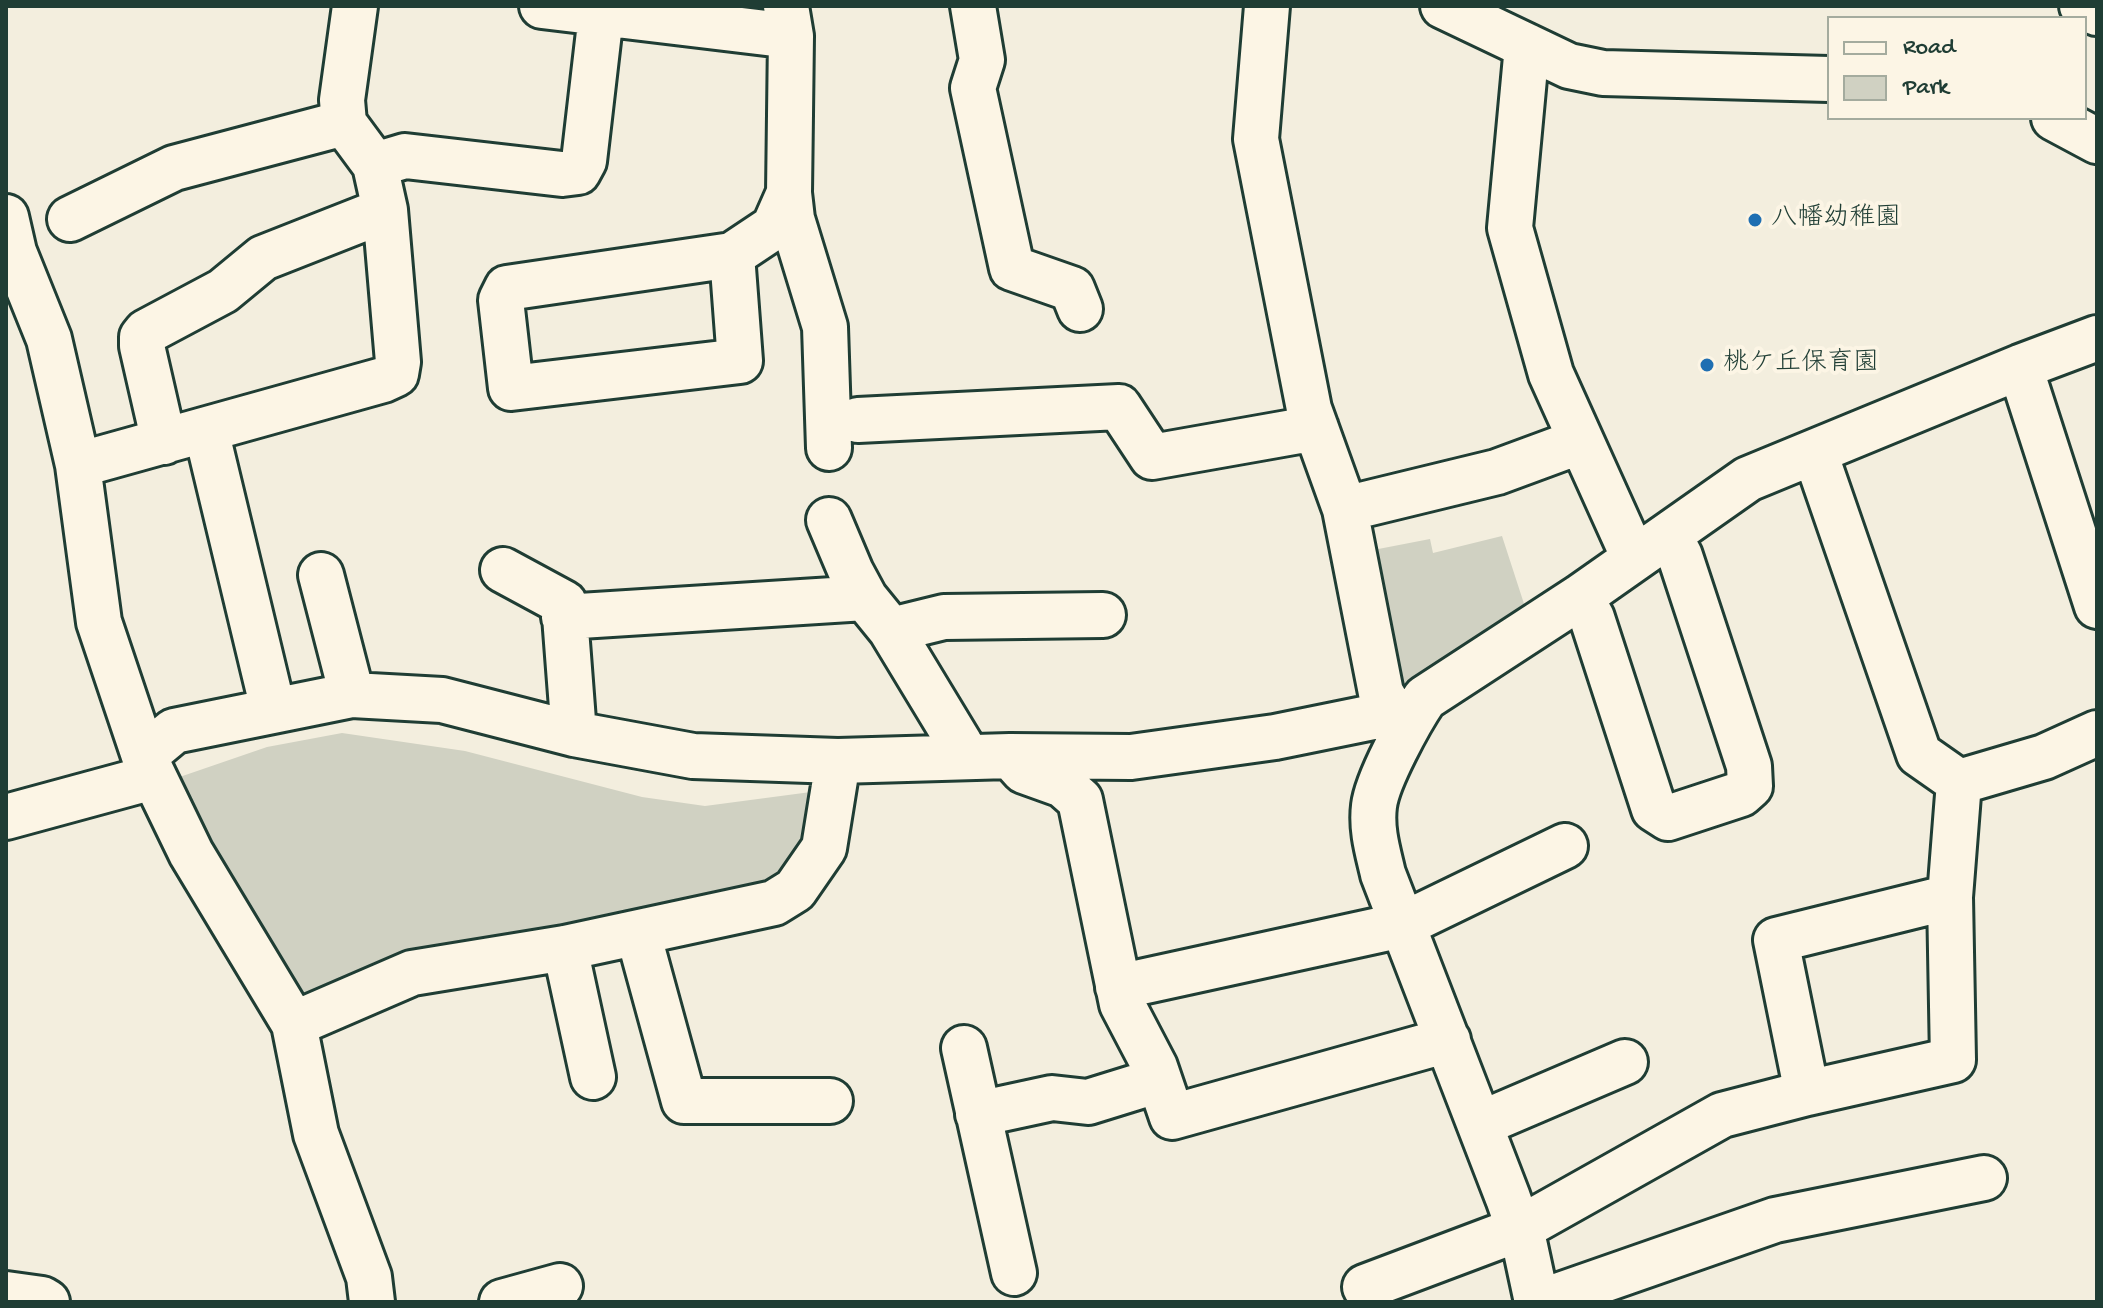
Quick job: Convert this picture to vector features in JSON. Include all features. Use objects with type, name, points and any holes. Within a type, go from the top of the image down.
[{"type":"street","points":[[78,465],[396,374],[398,362],[385,210],[375,165],[344,123],[342,100],[355,6]]},
{"type":"street","points":[[542,6],[789,21],[789,193],[792,219],[825,327],[844,434],[1119,407],[1152,457],[1316,428]]},
{"type":"street","points":[[973,6],[982,60],[973,88],[1012,268],[1072,289],[1080,309]]},
{"type":"street","points":[[1267,6],[1256,139],[1309,409],[1345,509],[1381,693],[1402,716]]},
{"type":"street","points":[[1443,6],[1569,66],[1603,73],[1827,79]]},
{"type":"street","points":[[2082,6],[2097,13]]},
{"type":"street","points":[[375,165],[405,156],[562,174],[578,172],[584,161],[602,10]]},
{"type":"street","points":[[1527,46],[1510,228],[1551,374],[1581,441],[1651,547],[1680,556],[1749,766],[1750,786],[1741,794],[1668,818],[1654,809],[1592,618],[1580,597]]},
{"type":"street","points":[[2058,120],[2097,141]]},
{"type":"street","points":[[70,219],[174,168],[344,123]]},
{"type":"street","points":[[732,255],[740,361],[511,388],[501,300],[507,288],[732,255],[774,227],[789,193]]},
{"type":"street","points":[[164,442],[142,346],[142,337],[146,332],[223,291],[263,258],[385,210]]},
{"type":"street","points":[[6,217],[12,268],[49,339],[78,465],[99,622],[148,766],[191,853],[294,1024],[316,1134],[369,1277],[372,1302]]},
{"type":"street","points":[[6,815],[148,766],[174,731],[352,695],[442,700],[574,734],[693,756],[838,761],[1010,756],[1131,757],[1402,716],[1580,597],[1748,479],[2097,338]]},
{"type":"street","points":[[2020,367],[2097,606]]},
{"type":"street","points":[[206,430],[273,709]]},
{"type":"street","points":[[1345,509],[1497,472],[1581,441]]},
{"type":"street","points":[[1815,453],[1919,754],[1959,782]]},
{"type":"street","points":[[829,520],[851,572],[960,744],[962,757]]},
{"type":"street","points":[[503,570],[564,603],[574,734]]},
{"type":"street","points":[[321,575],[352,695]]},
{"type":"street","points":[[564,617],[1103,615]]},
{"type":"street","points":[[1402,716],[1374,804],[1374,835],[1383,874],[1519,1229],[1538,1302],[1775,1220],[1984,1178]]},
{"type":"street","points":[[1959,782],[2044,757],[2097,733]]},
{"type":"street","points":[[1010,756],[1024,771],[1063,785],[1080,800],[1122,1004],[1159,1080],[1172,1117],[1448,1040]]},
{"type":"street","points":[[294,1024],[412,973],[565,948],[774,903],[795,890],[824,848],[838,761]]},
{"type":"street","points":[[1365,1287],[1519,1229],[1722,1115],[1953,1060],[1950,897],[1959,782]]},
{"type":"street","points":[[1118,987],[1402,925],[1565,846]]},
{"type":"street","points":[[1807,1093],[1776,940],[1950,897]]},
{"type":"street","points":[[638,933],[684,1101],[830,1101]]},
{"type":"street","points":[[565,948],[593,1077]]},
{"type":"street","points":[[964,1048],[1014,1273]]},
{"type":"street","points":[[1480,1124],[1625,1062]]},
{"type":"street","points":[[978,1114],[1052,1098],[1088,1102],[1159,1080]]},
{"type":"street","points":[[502,1302],[560,1286]]},
{"type":"street","points":[[6,1294],[47,1302]]},
{"type":"green space","points":[[1502,536],[1527,613],[1394,694],[1368,551],[1430,539],[1433,553]]},
{"type":"green space","points":[[342,733],[465,751],[642,797],[705,806],[826,790],[792,884],[297,1006],[168,781],[267,747]]},
{"type":"place","name":"八幡幼稚園","points":[[1755,220]]},
{"type":"place","name":"桃ケ丘保育園","points":[[1707,365]]}]
